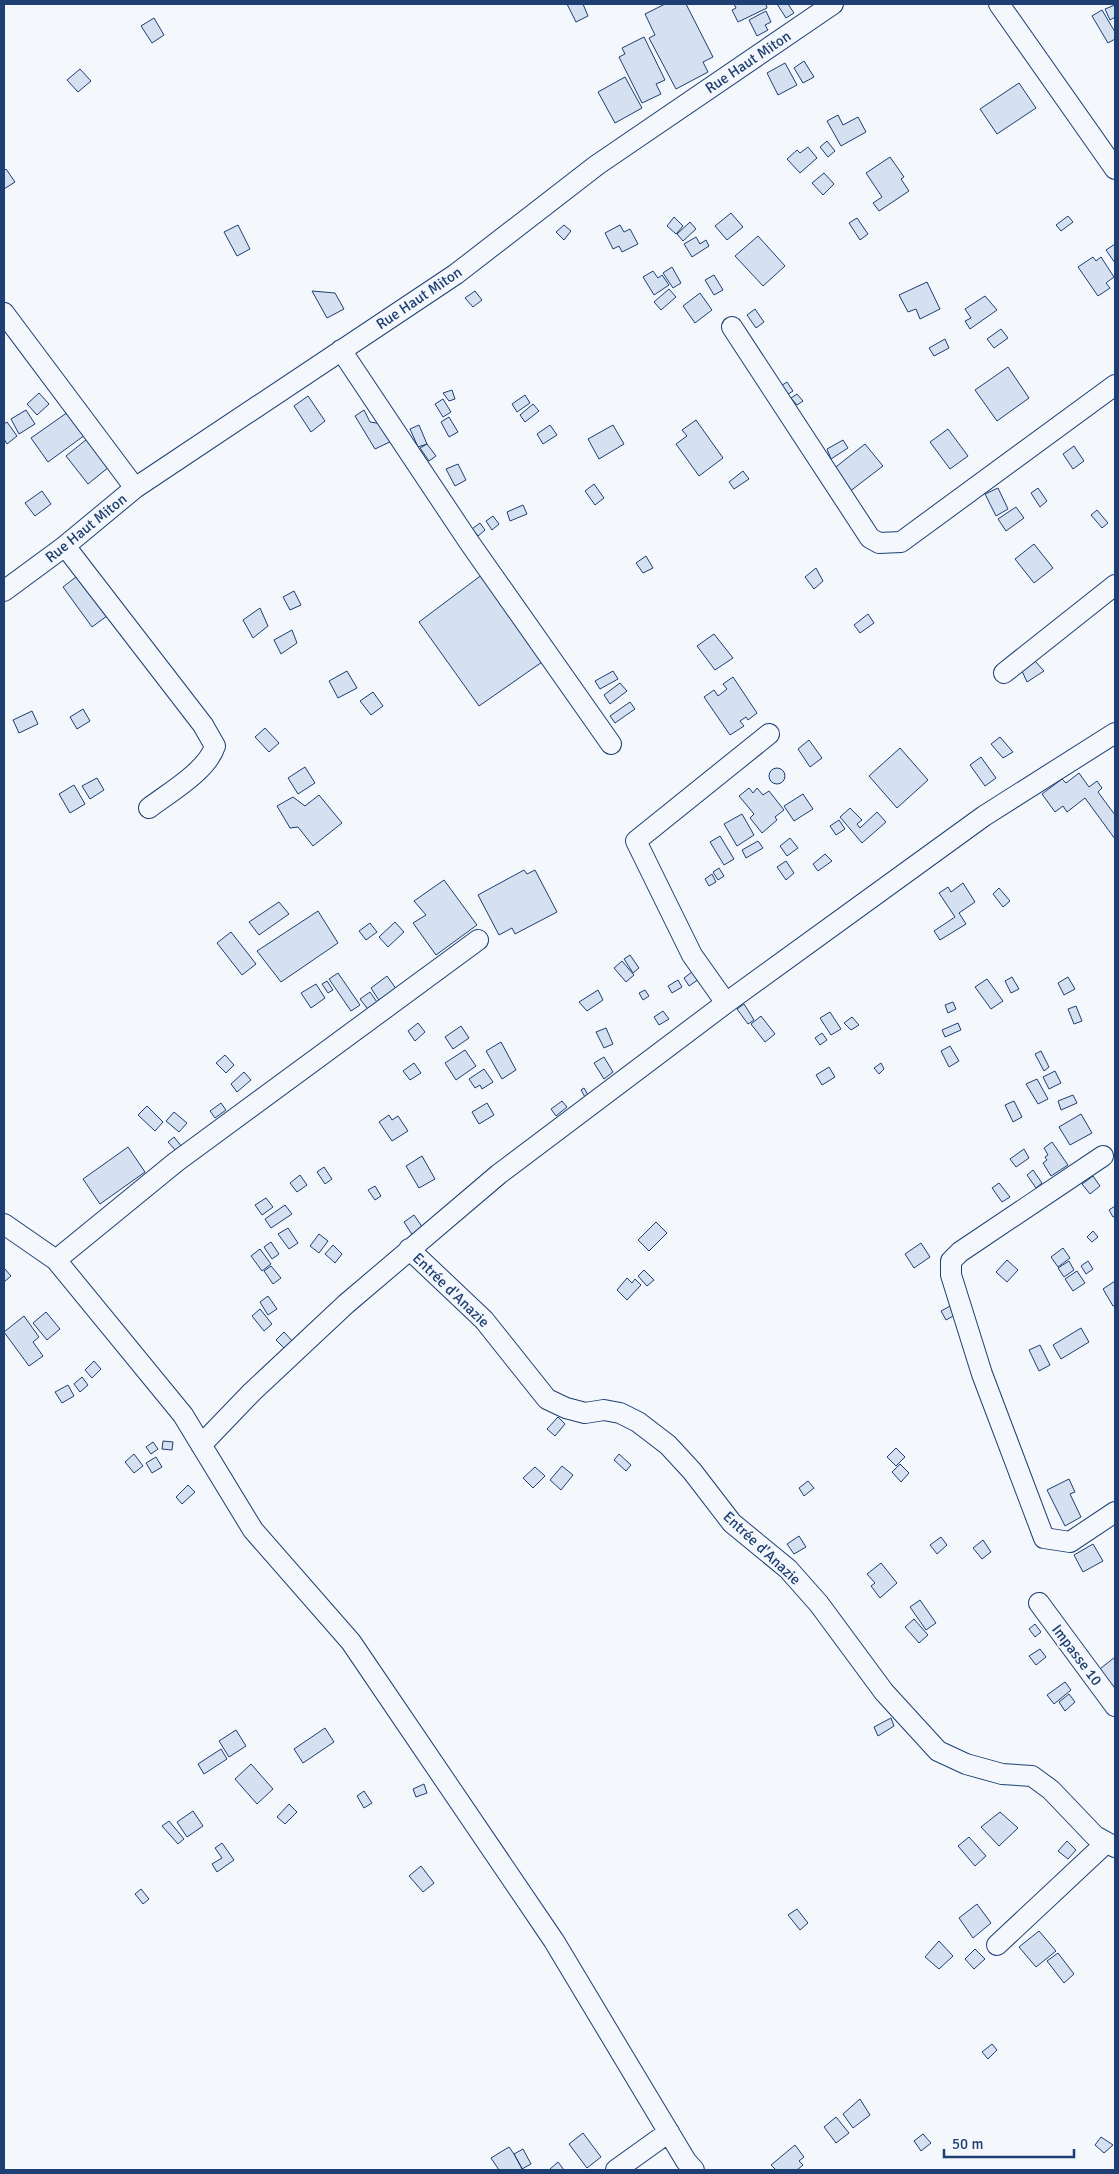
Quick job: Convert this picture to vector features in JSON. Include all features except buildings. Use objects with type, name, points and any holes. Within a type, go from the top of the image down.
[{"type":"street","name":"Rue Haut Miton","points":[[4,591],[65,546],[135,488],[456,274],[597,165],[833,4]]},
{"type":"street","points":[[999,4],[1115,169]]},
{"type":"street","points":[[4,313],[135,488]]},
{"type":"street","points":[[732,327],[870,538],[878,543],[901,542],[1115,385]]},
{"type":"street","points":[[341,350],[469,542],[611,744]]},
{"type":"street","points":[[65,546],[203,725],[215,746],[212,757],[203,766],[149,808]]},
{"type":"street","points":[[1004,673],[1115,585]]},
{"type":"street","points":[[201,1444],[252,1392],[409,1249],[499,1174],[726,1003],[984,816],[1115,733]]},
{"type":"street","points":[[726,1003],[692,955],[636,841],[769,734]]},
{"type":"street","points":[[56,1260],[176,1162],[478,940]]},
{"type":"street","points":[[1103,1156],[960,1252],[952,1261],[950,1275],[982,1374],[1044,1538],[1070,1542],[1115,1512]]},
{"type":"street","points":[[4,1224],[56,1260],[183,1415],[252,1530],[352,1642],[554,1941],[669,2132],[694,2170]]},
{"type":"street","name":"Entrée d'Anazie","points":[[409,1249],[484,1320],[547,1399],[566,1408],[585,1413],[604,1410],[620,1413],[638,1422],[668,1445],[692,1471],[732,1523],[788,1569],[807,1590],[884,1692],[938,1751],[974,1766],[1002,1774],[1032,1776],[1051,1790],[1095,1836],[1111,1845]]},
{"type":"street","name":"Impasse 10","points":[[1039,1603],[1115,1706]]},
{"type":"street","points":[[998,1944],[1111,1845]]},
{"type":"street","points":[[616,2170],[669,2132]]}]
